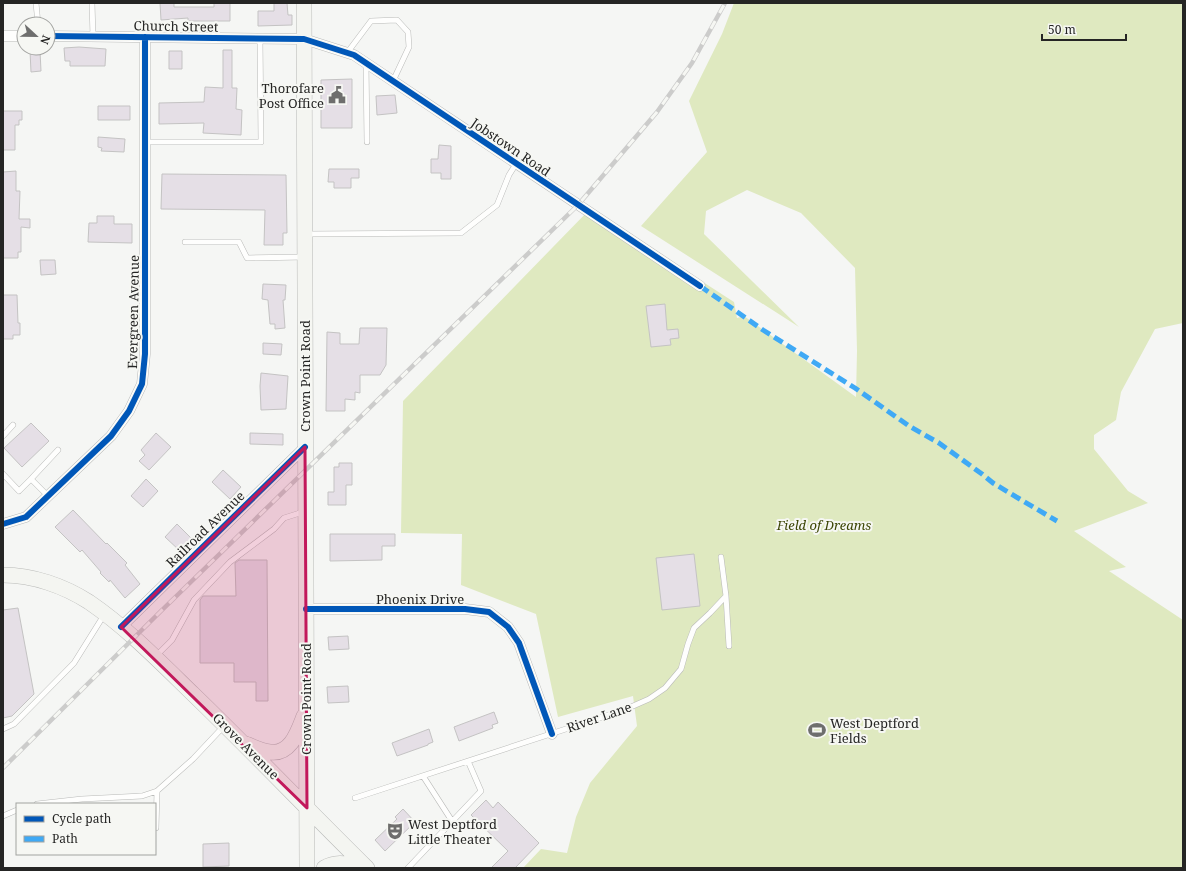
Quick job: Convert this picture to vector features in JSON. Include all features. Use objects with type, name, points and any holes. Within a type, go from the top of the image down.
[{"type":"main road","name":"Crown Point Road","points":[[304,3],[307,868]]},
{"type":"main road","name":"Grove Avenue","points":[[3,575],[27,577],[51,584],[71,592],[105,614],[155,658],[225,725],[366,867]]},
{"type":"main road","points":[[243,743],[271,752],[284,750],[293,742],[306,709]]},
{"type":"main road","points":[[324,868],[332,863],[366,867]]},
{"type":"street","points":[[3,36],[16,36]]},
{"type":"street","name":"Church Street","points":[[56,36],[304,39]]},
{"type":"street","name":"Evergreen Avenue","points":[[3,524],[26,517],[110,436],[129,411],[142,384],[145,354],[145,37]]},
{"type":"street","name":"Jobstown Road","points":[[304,39],[354,55],[700,286]]},
{"type":"street","name":"Railroad Avenue","points":[[121,627],[305,447]]},
{"type":"street","name":"Phoenix Drive","points":[[306,609],[464,609],[489,612],[508,627],[519,643],[552,734]]},
{"type":"lane","points":[[36,3],[37,16]]},
{"type":"lane","points":[[92,3],[93,37]]},
{"type":"lane","points":[[347,53],[371,21],[397,20],[408,32],[409,47],[393,82]]},
{"type":"lane","points":[[145,142],[261,142],[260,38]]},
{"type":"lane","points":[[366,63],[367,142]]},
{"type":"lane","points":[[306,234],[461,233],[497,204],[509,175],[516,164]]},
{"type":"lane","points":[[185,242],[239,242],[248,258],[306,257]]},
{"type":"lane","points":[[3,436],[13,424]]},
{"type":"lane","points":[[3,474],[19,491],[58,450]]},
{"type":"lane","points":[[31,479],[48,496]]},
{"type":"lane","points":[[155,658],[172,640],[194,600],[230,562],[274,529],[284,518],[306,511]]},
{"type":"lane","points":[[721,557],[726,596],[729,646]]},
{"type":"lane","name":"River Lane","points":[[355,798],[624,710],[649,699],[665,688],[681,669],[694,628],[710,614],[726,596]]},
{"type":"lane","points":[[3,729],[14,724],[74,663],[105,614]]},
{"type":"lane","points":[[46,803],[82,799],[142,796],[157,791],[194,759],[225,725]]},
{"type":"lane","points":[[408,868],[481,791],[468,761]]},
{"type":"lane","points":[[423,776],[452,822]]},
{"type":"lane","points":[[156,828],[157,791]]},
{"type":"lane","points":[[3,816],[16,810]]},
{"type":"highlighted area","points":[[305,447],[307,808],[121,627]]},
{"type":"green space","name":"Field of Dreams","points":[[734,3],[1183,3],[1183,323],[1155,329],[1121,392],[1116,420],[1094,435],[1094,449],[1128,491],[1148,503],[1074,531],[1126,567],[1109,571],[1183,620],[1183,868],[523,868],[541,849],[567,853],[576,817],[590,783],[637,726],[633,696],[558,717],[536,614],[461,585],[462,534],[401,533],[403,401],[590,209],[734,302],[737,318],[744,316],[856,397],[857,351],[855,268],[801,213],[747,190],[706,211],[704,234],[799,327],[641,226],[707,152],[689,101],[722,34]]},
{"type":"building","points":[[160,3],[174,3],[174,7],[214,7],[214,3],[230,3],[230,21],[188,21],[188,18],[161,20]]},
{"type":"building","points":[[274,3],[287,3],[288,15],[292,15],[292,25],[258,26],[258,11],[274,11]]},
{"type":"building","points":[[79,47],[106,49],[105,66],[70,66],[70,61],[65,61],[64,48]]},
{"type":"building","points":[[223,50],[232,50],[232,88],[237,88],[236,109],[242,110],[241,135],[203,133],[204,123],[159,124],[159,103],[204,102],[205,87],[223,88]]},
{"type":"building","points":[[169,51],[182,51],[182,69],[169,69]]},
{"type":"building","points":[[30,56],[40,56],[41,71],[31,72]]},
{"type":"building","name":"Thorofare Post Office","points":[[352,79],[352,128],[321,128],[321,80]]},
{"type":"building","points":[[395,95],[397,113],[377,115],[376,96]]},
{"type":"building","points":[[98,106],[130,106],[130,120],[98,120]]},
{"type":"building","points":[[3,111],[22,111],[22,120],[19,120],[19,125],[15,125],[15,150],[3,150]]},
{"type":"building","points":[[98,137],[125,139],[124,152],[101,151],[102,148],[98,147]]},
{"type":"building","points":[[439,145],[451,146],[451,179],[441,179],[441,173],[431,173],[431,159],[438,159]]},
{"type":"building","points":[[329,169],[359,169],[359,178],[351,178],[351,188],[334,188],[334,182],[328,182]]},
{"type":"building","points":[[16,171],[16,191],[20,191],[19,219],[30,219],[30,228],[21,227],[21,252],[18,252],[18,258],[3,258],[3,172]]},
{"type":"building","points":[[162,174],[286,175],[287,233],[283,233],[283,245],[264,245],[265,210],[161,209]]},
{"type":"building","points":[[97,216],[114,216],[114,224],[132,224],[132,243],[88,242],[89,223],[97,223]]},
{"type":"building","points":[[40,260],[55,260],[56,274],[41,275]]},
{"type":"building","points":[[263,284],[286,285],[285,300],[283,300],[285,328],[275,329],[275,324],[270,324],[268,300],[262,299]]},
{"type":"building","points":[[3,295],[17,295],[20,335],[13,335],[13,339],[3,339]]},
{"type":"building","points":[[665,304],[667,330],[678,329],[679,338],[670,339],[671,345],[651,347],[646,306]]},
{"type":"building","points":[[360,328],[387,328],[386,365],[380,375],[360,375],[360,393],[355,392],[355,400],[345,399],[345,411],[326,411],[327,332],[340,333],[340,344],[359,344]]},
{"type":"building","points":[[263,343],[282,344],[281,355],[263,354]]},
{"type":"building","points":[[261,373],[288,376],[286,409],[261,410]]},
{"type":"building","points":[[31,423],[49,441],[22,467],[4,448]]},
{"type":"building","points":[[156,433],[171,447],[149,470],[139,461],[145,455],[141,450]]},
{"type":"building","points":[[250,433],[283,434],[283,445],[250,444]]},
{"type":"building","points":[[339,463],[352,463],[352,485],[346,485],[346,505],[328,505],[328,492],[334,492],[334,467],[339,467]]},
{"type":"building","points":[[223,470],[241,487],[230,499],[212,482]]},
{"type":"building","points":[[146,479],[158,491],[143,507],[131,496]]},
{"type":"building","points":[[73,510],[127,563],[125,565],[140,584],[125,598],[110,580],[109,582],[100,573],[101,572],[82,550],[80,552],[55,527]]},
{"type":"building","points":[[177,524],[192,539],[180,551],[165,537]]},
{"type":"building","points":[[330,534],[395,534],[395,546],[382,546],[382,560],[330,561]]},
{"type":"building","points":[[694,554],[700,606],[662,610],[656,558]]},
{"type":"building","points":[[239,560],[267,560],[268,701],[256,701],[256,682],[234,682],[234,663],[200,663],[200,600],[203,596],[236,596],[235,563]]},
{"type":"building","points":[[18,608],[34,694],[12,716],[3,718],[3,610]]},
{"type":"building","points":[[348,636],[349,649],[329,650],[328,637]]},
{"type":"building","points":[[348,686],[349,702],[328,703],[327,687]]},
{"type":"building","points":[[494,712],[498,723],[492,725],[493,728],[459,741],[454,727]]},
{"type":"building","points":[[429,729],[433,742],[397,756],[392,743]]},
{"type":"building","points":[[486,800],[493,808],[498,802],[539,843],[515,868],[491,868],[508,851],[471,815]]},
{"type":"building","name":"West Deptford Little Theater","points":[[403,809],[415,822],[385,851],[375,840],[397,819],[395,817]]},
{"type":"building","points":[[229,843],[229,866],[203,867],[203,844]]},
{"type":"railway","points":[[3,768],[160,612],[578,205],[657,112],[692,63],[725,3]]},
{"type":"marked path","points":[[700,286],[763,330],[855,388],[909,426],[939,443],[993,483],[1057,521]]},
{"type":"cycle path","points":[[56,36],[304,39],[354,55],[700,286]]},
{"type":"cycle path","points":[[3,524],[26,517],[111,436],[129,411],[142,384],[145,354],[145,37]]},
{"type":"cycle path","points":[[121,627],[305,447]]},
{"type":"cycle path","points":[[306,609],[465,609],[489,612],[508,627],[519,643],[552,734]]},
{"type":"place","name":"Thorofare Post Office","points":[[337,95]]},
{"type":"place","name":"West Deptford Fields","points":[[817,730]]},
{"type":"place","name":"West Deptford Little Theater","points":[[395,831]]}]
